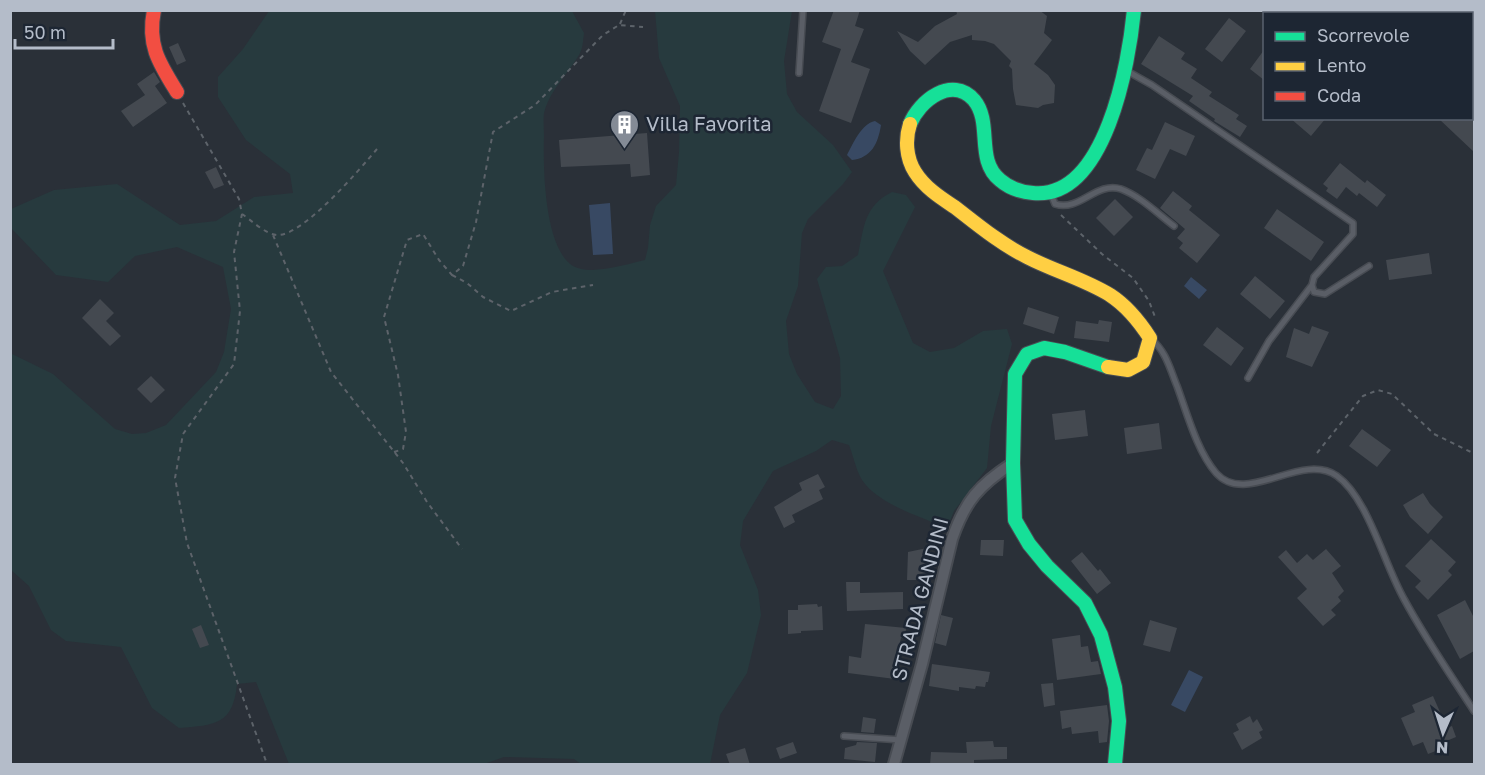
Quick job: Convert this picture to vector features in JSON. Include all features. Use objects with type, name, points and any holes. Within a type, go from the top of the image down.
[{"type":"street","points":[[154,10],[150,34],[151,46],[177,92]]},
{"type":"street","points":[[1115,765],[1119,721],[1115,687],[1101,635],[1084,603],[1047,566],[1015,520],[1013,463],[1015,374],[1024,356],[1042,347],[1053,347],[1107,368],[1127,370],[1139,366],[1145,359],[1150,338],[1141,322],[1121,301],[997,240],[922,181],[907,156],[906,145],[907,133],[916,110],[926,100],[939,93],[955,91],[966,95],[976,103],[981,112],[986,160],[991,172],[1015,190],[1053,199],[1075,178],[1093,156],[1106,133],[1125,70],[1134,10]]},
{"type":"street","name":"STRADA GANDINI","points":[[894,765],[959,519],[980,486],[1013,463]]},
{"type":"lane","points":[[799,73],[803,10]]},
{"type":"lane","points":[[1125,70],[1152,85],[1353,223],[1353,234],[1314,277],[1311,285],[1269,341],[1248,378]]},
{"type":"lane","points":[[1053,199],[1063,207],[1072,205],[1097,191],[1111,188],[1121,189],[1174,226]]},
{"type":"lane","points":[[1311,285],[1314,292],[1325,294],[1369,266]]},
{"type":"lane","points":[[1150,338],[1161,347],[1192,427],[1207,458],[1216,473],[1227,483],[1249,484],[1290,472],[1326,471],[1336,475],[1351,488],[1361,502],[1403,597],[1474,711]]},
{"type":"lane","points":[[843,736],[901,740]]},
{"type":"path","points":[[619,25],[626,10]]},
{"type":"path","points":[[452,275],[463,266],[476,222],[493,132],[535,105],[603,34],[619,25],[643,27]]},
{"type":"path","points":[[177,92],[239,199],[242,214],[234,252],[240,311],[234,364],[183,434],[175,478],[188,543],[267,765]]},
{"type":"path","points":[[273,235],[284,235],[308,221],[353,178],[377,149]]},
{"type":"path","points":[[1053,199],[1061,216],[1069,224],[1133,278],[1149,301],[1156,321]]},
{"type":"path","points":[[242,214],[273,235],[331,372],[394,452],[462,549]]},
{"type":"path","points":[[394,452],[403,449],[406,432],[398,375],[384,317],[407,240],[423,234],[439,260],[452,275],[467,283],[483,297],[511,310],[552,292],[593,285]]},
{"type":"path","points":[[1317,453],[1363,396],[1377,390],[1392,394],[1434,434],[1473,453]]},
{"type":"green space","points":[[269,11],[572,11],[584,33],[583,44],[579,55],[550,97],[544,113],[545,186],[551,225],[563,257],[573,266],[589,270],[645,260],[650,225],[656,206],[676,185],[680,106],[659,58],[655,11],[792,11],[784,61],[787,94],[797,112],[833,145],[852,172],[808,219],[802,233],[798,286],[786,321],[789,354],[797,374],[815,402],[833,409],[841,396],[840,358],[817,279],[826,267],[842,266],[858,255],[867,218],[876,204],[892,192],[906,195],[915,207],[883,271],[913,343],[930,352],[954,348],[983,331],[1007,329],[1012,344],[991,426],[987,468],[954,511],[947,528],[889,503],[869,489],[860,476],[849,445],[832,440],[816,451],[773,471],[743,521],[740,545],[758,590],[761,615],[747,673],[720,715],[710,764],[581,764],[574,759],[504,757],[484,764],[289,764],[256,682],[237,684],[231,708],[220,720],[203,726],[179,728],[152,708],[121,647],[66,641],[51,630],[29,586],[11,570],[10,353],[53,374],[115,429],[132,434],[146,433],[166,425],[216,372],[224,352],[231,309],[223,267],[177,247],[135,256],[108,282],[56,275],[11,228],[11,209],[54,190],[117,184],[180,225],[216,221],[254,197],[293,193],[290,174],[246,140],[218,97],[218,77],[243,49]]},
{"type":"water","points":[[875,121],[881,125],[876,144],[869,153],[852,160],[847,155],[855,140],[866,126]]},
{"type":"water","points":[[610,203],[613,254],[593,255],[589,205]]},
{"type":"water","points":[[1191,277],[1207,290],[1199,299],[1184,286]]},
{"type":"water","points":[[1189,670],[1203,677],[1185,712],[1171,705]]},
{"type":"building","points":[[834,10],[860,10],[855,26],[864,29],[851,62],[870,69],[851,123],[819,111],[841,49],[822,42]]},
{"type":"building","points":[[956,10],[1039,10],[1047,16],[1044,33],[1052,40],[1034,64],[1048,75],[1055,85],[1054,103],[1038,108],[1016,105],[1012,69],[1009,66],[1011,61],[994,44],[972,40],[972,35],[950,42],[925,65],[910,51],[897,31],[918,42],[935,26],[957,14]]},
{"type":"building","points":[[1229,18],[1246,31],[1222,62],[1205,49]]},
{"type":"building","points":[[1159,36],[1185,53],[1181,59],[1197,69],[1191,78],[1212,92],[1209,96],[1239,115],[1236,119],[1247,126],[1240,137],[1214,121],[1215,119],[1189,101],[1193,96],[1141,64]]},
{"type":"building","points":[[178,43],[186,61],[177,65],[169,47]]},
{"type":"building","points":[[1263,51],[1263,79],[1250,69]]},
{"type":"building","points":[[154,72],[160,82],[155,86],[167,103],[133,127],[121,111],[145,95],[137,84]]},
{"type":"building","points":[[1292,120],[1324,120],[1311,136]]},
{"type":"building","points":[[1440,120],[1472,120],[1474,152]]},
{"type":"building","points":[[1165,122],[1195,136],[1186,156],[1170,149],[1155,179],[1136,170],[1147,148],[1152,150]]},
{"type":"building","points":[[647,133],[650,175],[631,177],[630,164],[561,167],[559,140]]},
{"type":"building","points":[[1340,163],[1365,183],[1367,180],[1386,195],[1377,207],[1359,193],[1357,196],[1346,187],[1337,199],[1326,191],[1328,188],[1323,184]]},
{"type":"building","points":[[216,167],[224,185],[214,189],[205,172]]},
{"type":"building","points":[[1173,191],[1192,206],[1189,210],[1220,235],[1197,263],[1179,248],[1183,243],[1177,238],[1185,229],[1160,208]]},
{"type":"building","points":[[1115,199],[1133,217],[1114,236],[1096,218]]},
{"type":"building","points":[[1277,209],[1324,242],[1311,261],[1264,228]]},
{"type":"building","points":[[1429,253],[1432,274],[1389,280],[1386,260]]},
{"type":"building","points":[[1255,276],[1285,301],[1270,319],[1240,294]]},
{"type":"building","points":[[100,299],[114,313],[106,321],[121,336],[110,346],[82,318]]},
{"type":"building","points":[[1028,307],[1059,317],[1054,334],[1023,324]]},
{"type":"building","points":[[1099,320],[1112,322],[1109,342],[1074,338],[1076,321],[1098,324]]},
{"type":"building","points":[[1312,326],[1329,332],[1312,367],[1286,357],[1294,328],[1309,334]]},
{"type":"building","points":[[1217,327],[1244,348],[1231,366],[1203,345]]},
{"type":"building","points":[[151,376],[165,390],[151,403],[137,389]]},
{"type":"building","points":[[1085,410],[1088,436],[1055,440],[1052,414]]},
{"type":"building","points":[[1159,423],[1162,449],[1127,454],[1124,428]]},
{"type":"building","points":[[1362,429],[1391,450],[1377,467],[1349,446]]},
{"type":"building","points":[[818,474],[825,487],[819,490],[823,499],[792,515],[795,522],[784,528],[774,507],[802,490],[799,483]]},
{"type":"building","points":[[1423,493],[1443,517],[1428,534],[1410,517],[1403,505]]},
{"type":"building","points":[[1431,539],[1456,562],[1448,571],[1452,575],[1428,600],[1415,587],[1421,581],[1405,566]]},
{"type":"building","points":[[981,540],[1004,540],[1003,556],[980,555]]},
{"type":"building","points":[[927,548],[926,580],[907,580],[908,552]]},
{"type":"building","points":[[1326,549],[1341,566],[1332,573],[1344,591],[1338,597],[1341,601],[1331,610],[1336,615],[1323,626],[1297,598],[1307,589],[1278,557],[1286,550],[1297,563],[1307,554],[1313,560]]},
{"type":"building","points":[[1082,552],[1111,583],[1097,594],[1071,561]]},
{"type":"building","points":[[846,582],[860,582],[860,593],[903,592],[903,609],[847,611]]},
{"type":"building","points":[[1465,600],[1474,618],[1474,651],[1460,659],[1437,615]]},
{"type":"building","points":[[817,604],[818,607],[822,606],[823,630],[788,634],[788,610],[798,610],[798,605]]},
{"type":"building","points":[[941,615],[953,618],[946,646],[935,643]]},
{"type":"building","points":[[1150,620],[1177,628],[1170,652],[1143,645]]},
{"type":"building","points":[[865,624],[906,628],[905,639],[901,638],[899,646],[895,679],[848,673],[849,656],[861,658]]},
{"type":"building","points":[[201,625],[209,645],[200,648],[192,629]]},
{"type":"building","points":[[1080,635],[1081,647],[1088,646],[1091,662],[1098,661],[1101,674],[1057,680],[1052,639]]},
{"type":"building","points":[[932,664],[990,672],[988,682],[985,687],[976,686],[975,689],[959,687],[959,691],[929,686]]},
{"type":"building","points":[[1053,683],[1055,705],[1044,707],[1041,684]]},
{"type":"building","points":[[1433,696],[1447,728],[1452,726],[1456,737],[1444,742],[1446,747],[1428,754],[1423,742],[1413,746],[1401,718],[1415,712],[1412,705]]},
{"type":"building","points":[[1107,705],[1109,721],[1107,742],[1099,743],[1098,731],[1072,734],[1071,727],[1062,729],[1060,711]]},
{"type":"building","points":[[1250,716],[1253,723],[1257,719],[1263,730],[1259,732],[1262,738],[1242,750],[1233,733],[1239,730],[1236,724]]},
{"type":"building","points":[[863,717],[876,719],[874,733],[861,732]]},
{"type":"building","points":[[993,741],[994,747],[1007,747],[1007,759],[974,760],[974,765],[930,765],[931,752],[967,753],[966,742]]},
{"type":"building","points":[[793,742],[797,753],[780,759],[776,748]]},
{"type":"building","points":[[857,742],[877,743],[875,762],[844,759],[845,748],[856,745]]},
{"type":"building","points":[[745,748],[750,765],[730,765],[726,754]]},
{"type":"traffic: fast","points":[[910,124],[921,107],[937,94],[956,90],[965,93],[980,109],[986,152],[992,172],[1000,180],[1020,191],[1033,193],[1058,189],[1079,175],[1096,152],[1109,124],[1126,62],[1134,10]]},
{"type":"traffic: fast","points":[[1108,367],[1065,352],[1044,348],[1027,354],[1015,374],[1013,463],[1015,520],[1029,544],[1047,566],[1085,603],[1101,635],[1115,687],[1119,721],[1115,764]]},
{"type":"traffic: slow","points":[[910,124],[907,136],[908,155],[915,172],[928,188],[1017,252],[1110,295],[1137,320],[1150,338],[1143,362],[1128,370],[1108,367]]},
{"type":"traffic: jam","points":[[154,10],[153,44],[160,63],[177,92]]},
{"type":"place","name":"Villa Favorita","points":[[625,150]]}]
